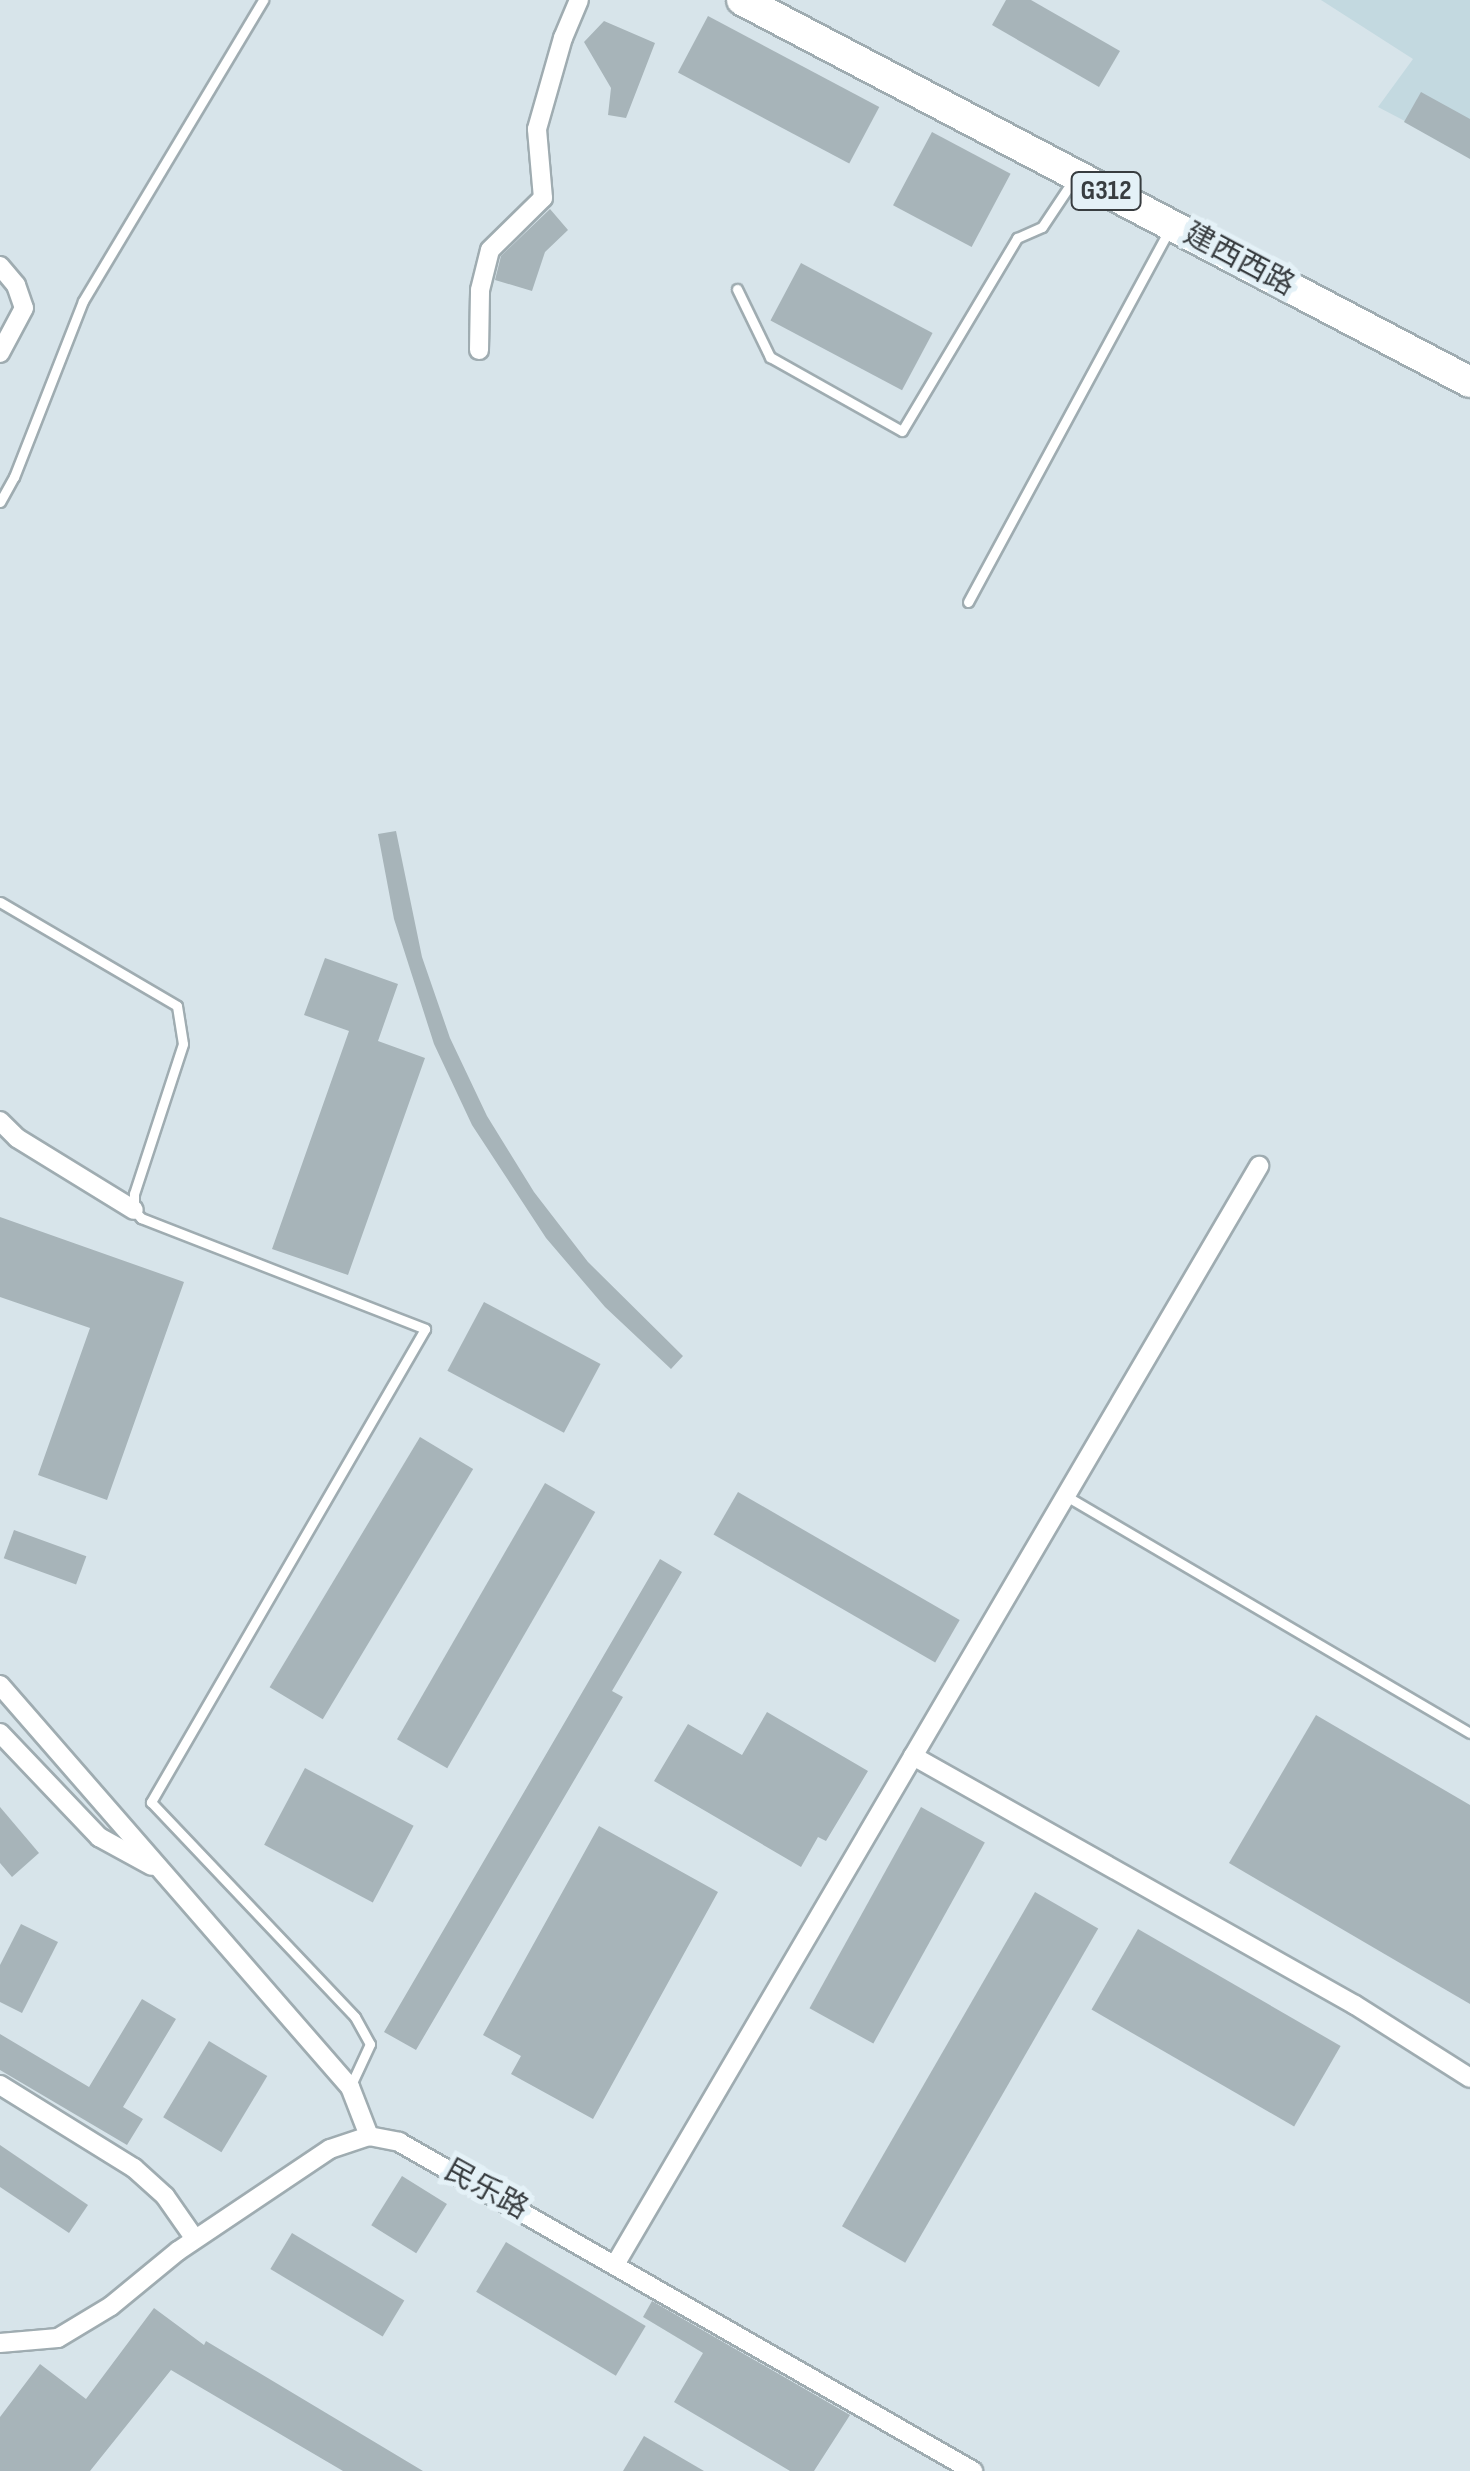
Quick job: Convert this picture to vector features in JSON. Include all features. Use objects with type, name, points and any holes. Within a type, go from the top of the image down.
[{"type":"highway","name":"建西西路","points":[[742,0],[1470,382]]},
{"type":"street","points":[[479,350],[480,290],[490,250],[543,198],[537,128],[563,38],[579,0]]},
{"type":"street","points":[[0,266],[16,285],[24,308],[0,353]]},
{"type":"street","points":[[0,1121],[17,1138],[134,1210]]},
{"type":"street","points":[[616,2264],[1259,1166]]},
{"type":"street","points":[[0,1686],[350,2088],[368,2136],[330,2149],[196,2240],[111,2306],[58,2338],[0,2343]]},
{"type":"street","points":[[0,1733],[99,1836],[163,1872]]},
{"type":"street","points":[[913,1756],[1355,2005],[1470,2078]]},
{"type":"street","points":[[0,2085],[134,2168],[165,2196],[196,2240]]},
{"type":"street","name":"民乐路","points":[[368,2136],[400,2142],[973,2471]]},
{"type":"lane","points":[[0,502],[14,477],[83,301],[263,0]]},
{"type":"lane","points":[[737,289],[770,357],[902,431],[1017,238],[1042,227],[1076,175]]},
{"type":"lane","points":[[968,602],[1172,225]]},
{"type":"lane","points":[[0,902],[177,1006],[183,1044],[134,1194],[134,1210],[146,1221],[426,1329],[152,1802],[355,2017],[370,2044],[350,2088]]},
{"type":"lane","points":[[1066,1496],[1470,1733]]},
{"type":"shaded area","points":[[1321,0],[1470,0],[1470,155],[1378,107],[1413,59]]},
{"type":"building","points":[[1006,0],[1031,0],[1120,51],[1099,87],[992,25]]},
{"type":"building","points":[[708,16],[879,107],[849,164],[678,73]]},
{"type":"building","points":[[604,21],[655,43],[626,118],[608,115],[611,88],[584,42]]},
{"type":"building","points":[[1421,92],[1470,119],[1470,159],[1404,122]]},
{"type":"building","points":[[932,132],[1011,174],[972,247],[893,205]]},
{"type":"building","points":[[550,209],[568,230],[545,252],[532,291],[495,280],[501,256]]},
{"type":"building","points":[[801,263],[933,333],[902,390],[770,320]]},
{"type":"building","points":[[396,831],[422,957],[450,1038],[487,1116],[534,1192],[588,1262],[683,1356],[671,1369],[605,1307],[546,1238],[472,1125],[434,1044],[394,919],[378,834]]},
{"type":"building","points":[[325,958],[398,984],[378,1041],[425,1058],[348,1275],[272,1249],[349,1031],[304,1015]]},
{"type":"building","points":[[0,1217],[184,1282],[107,1500],[38,1475],[90,1328],[0,1297]]},
{"type":"building","points":[[484,1302],[601,1364],[564,1433],[447,1371]]},
{"type":"building","points":[[420,1437],[473,1469],[323,1719],[270,1687]]},
{"type":"building","points":[[545,1483],[595,1512],[447,1768],[397,1739]]},
{"type":"building","points":[[738,1492],[960,1620],[935,1662],[714,1534]]},
{"type":"building","points":[[14,1530],[86,1556],[76,1585],[4,1558]]},
{"type":"building","points":[[660,1559],[682,1572],[612,1691],[623,1697],[416,2050],[384,2032]]},
{"type":"building","points":[[767,1712],[868,1771],[826,1841],[818,1837],[801,1867],[654,1781],[688,1724],[742,1755]]},
{"type":"building","points":[[1316,1715],[1470,1805],[1470,2004],[1229,1863]]},
{"type":"building","points":[[305,1768],[414,1826],[373,1903],[264,1845]]},
{"type":"building","points":[[0,1807],[39,1853],[12,1877],[0,1863]]},
{"type":"building","points":[[921,1807],[985,1842],[873,2044],[809,2008]]},
{"type":"building","points":[[599,1826],[718,1892],[593,2119],[511,2074],[521,2056],[483,2035]]},
{"type":"building","points":[[1035,1892],[1098,1928],[905,2263],[842,2226]]},
{"type":"building","points":[[21,1924],[58,1942],[22,2013],[0,2002],[0,1965]]},
{"type":"building","points":[[1138,1929],[1341,2046],[1294,2127],[1092,2010]]},
{"type":"building","points":[[142,1999],[176,2019],[123,2107],[143,2119],[127,2145],[0,2070],[0,2034],[89,2087]]},
{"type":"building","points":[[209,2041],[267,2076],[221,2152],[163,2117]]},
{"type":"building","points":[[0,2145],[88,2205],[69,2233],[0,2187]]},
{"type":"building","points":[[402,2176],[447,2204],[416,2253],[371,2225]]},
{"type":"building","points":[[292,2233],[404,2300],[383,2336],[270,2269]]},
{"type":"building","points":[[506,2242],[646,2326],[616,2376],[476,2292]]},
{"type":"building","points":[[652,2301],[850,2415],[814,2471],[790,2471],[674,2402],[703,2353],[643,2317]]},
{"type":"building","points":[[154,2308],[204,2345],[206,2341],[423,2471],[343,2471],[171,2370],[90,2471],[0,2471],[0,2417],[40,2364],[86,2399]]},
{"type":"building","points":[[644,2436],[704,2471],[623,2471]]}]
